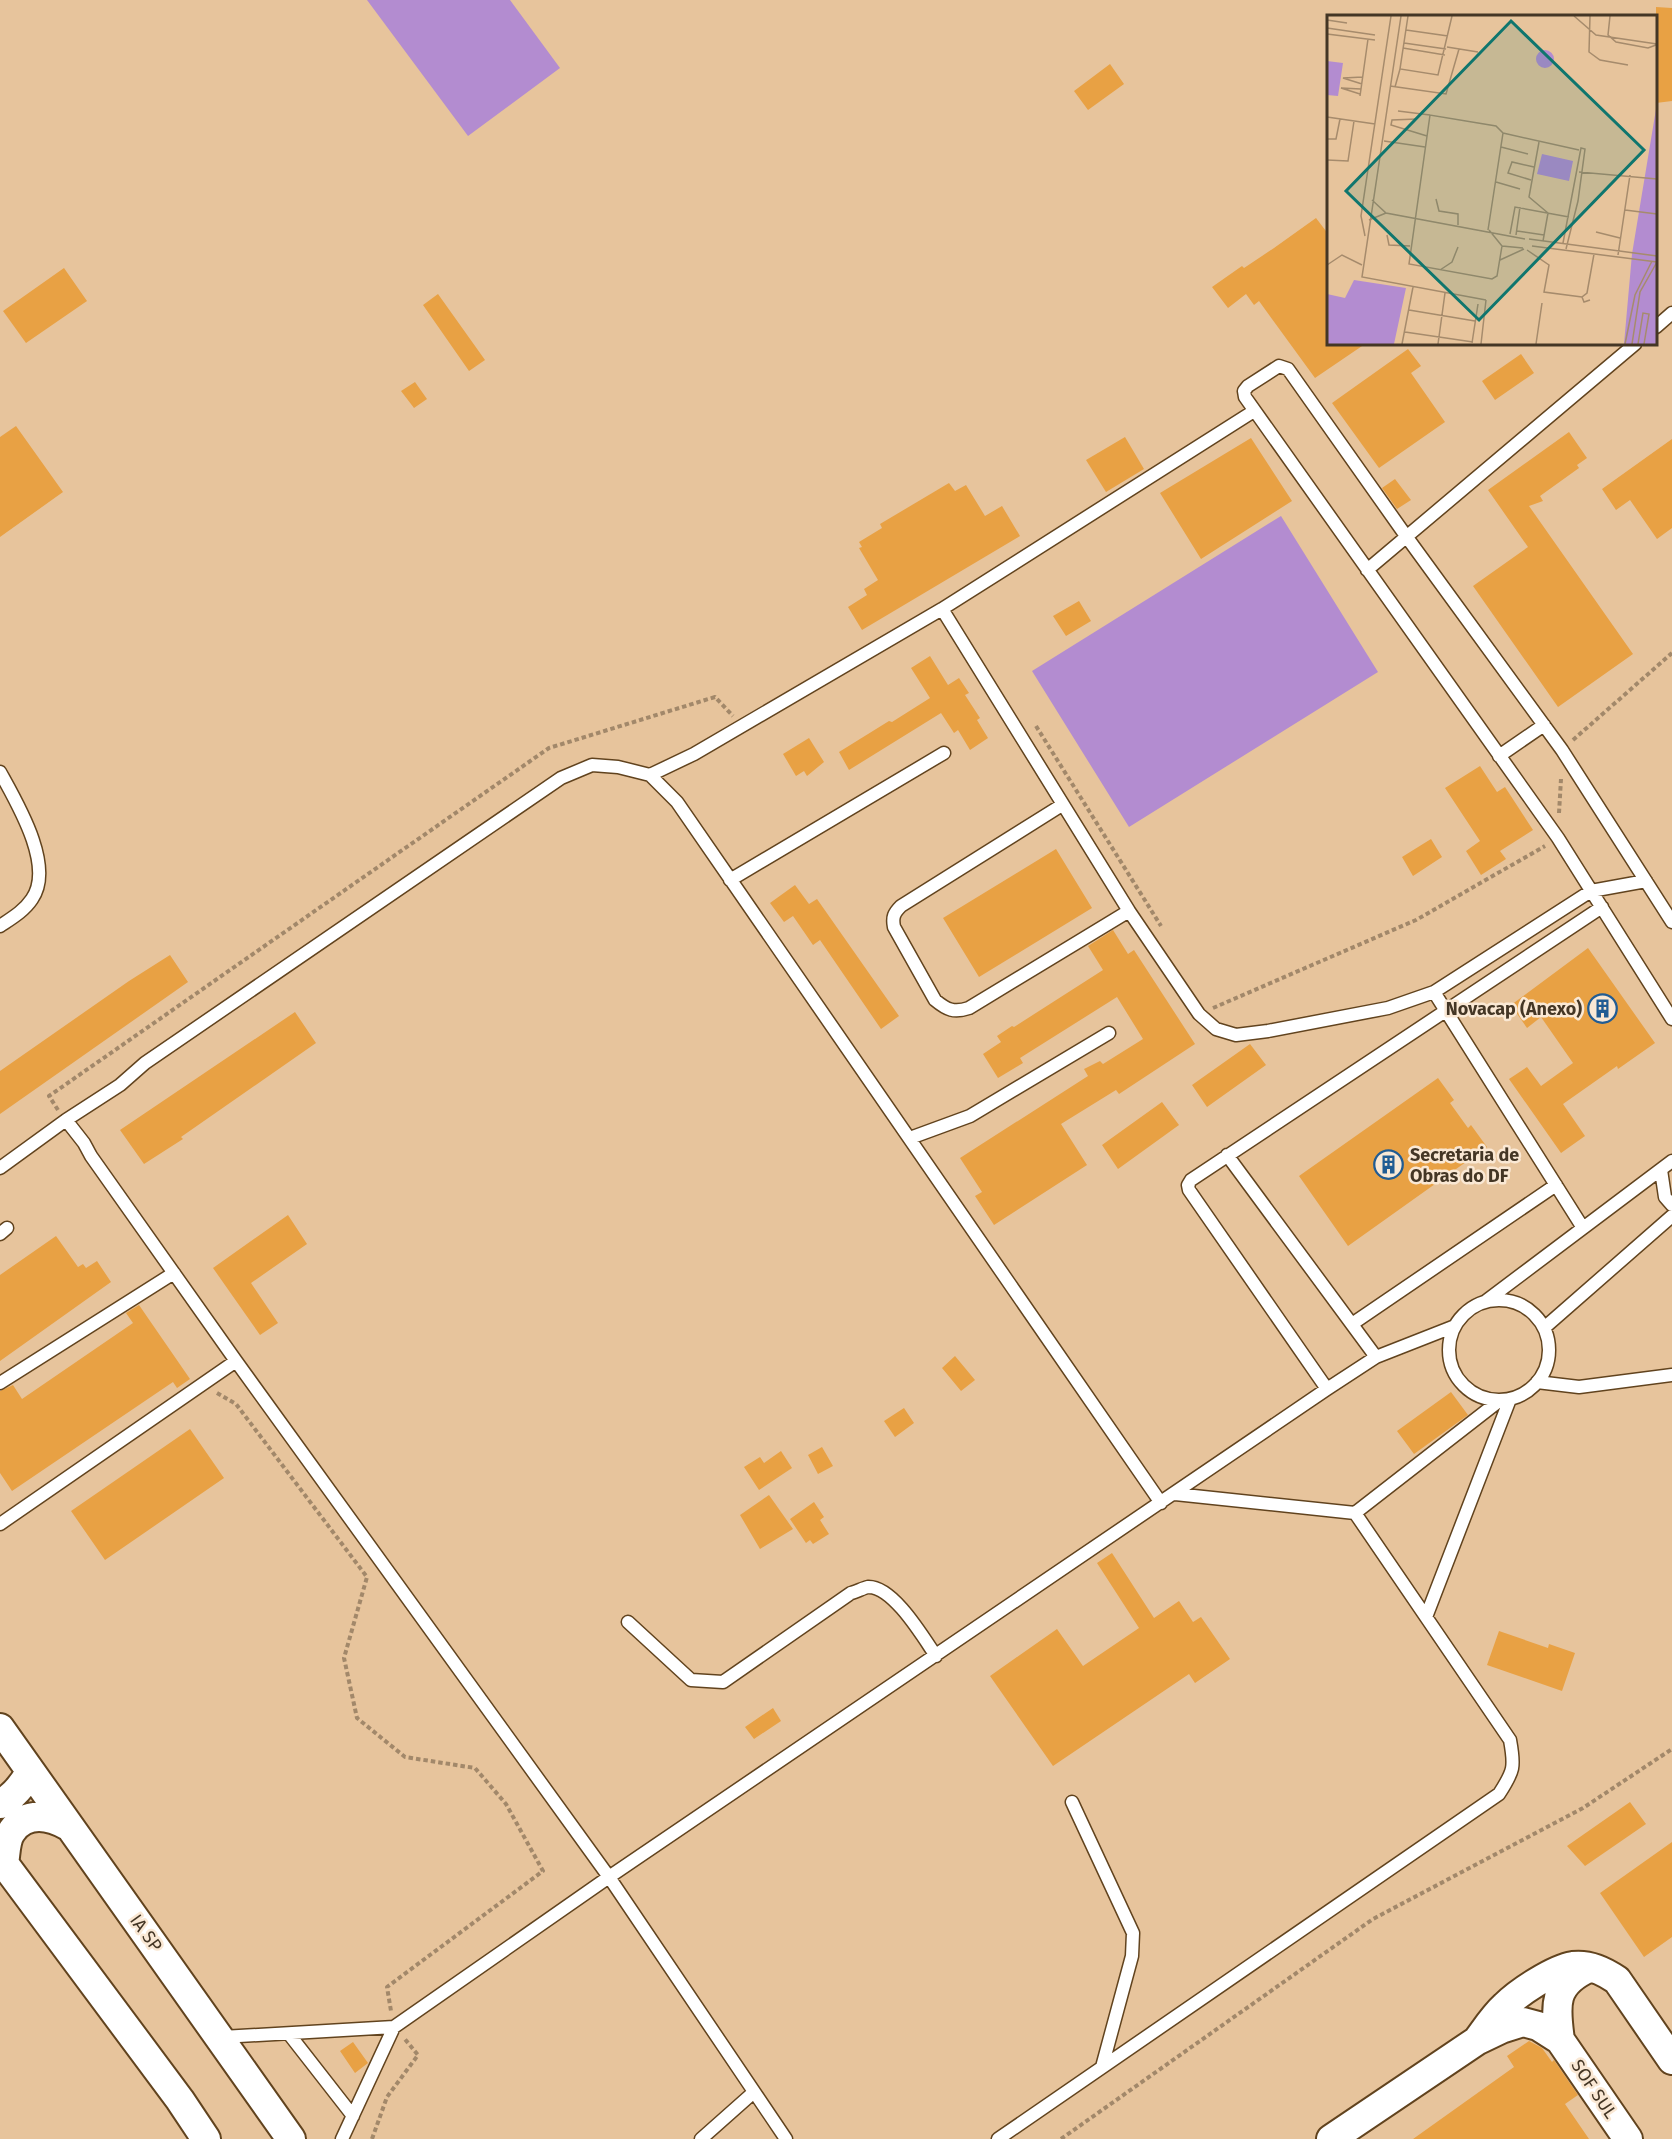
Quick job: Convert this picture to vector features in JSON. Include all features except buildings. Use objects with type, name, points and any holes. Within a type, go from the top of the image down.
[{"type":"street","name":"IA SP","points":[[0,1728],[291,2139]]},
{"type":"street","points":[[0,1804],[12,1797],[25,1782],[30,1771]]},
{"type":"street","points":[[68,1826],[53,1818],[40,1815],[23,1821],[12,1831],[2,1861],[180,2100],[206,2139]]},
{"type":"street","points":[[1478,2040],[1506,2004],[1533,1986],[1554,1973],[1573,1966],[1591,1967],[1617,1980],[1672,2060]]},
{"type":"street","points":[[1560,2040],[1557,2001],[1562,1988],[1573,1976],[1591,1967]]},
{"type":"street","points":[[1331,2139],[1478,2040],[1501,2029],[1523,2022],[1538,2026],[1560,2040]]},
{"type":"street","name":"SOF SUL","points":[[1560,2040],[1628,2139]]},
{"type":"lane","points":[[1657,326],[1672,313]]},
{"type":"lane","points":[[1367,570],[1634,345]]},
{"type":"lane","points":[[1672,922],[1562,750],[1288,369],[1279,366],[1248,386],[1244,391],[1245,397],[1254,411],[1558,838],[1672,1019]]},
{"type":"lane","points":[[650,774],[694,754],[942,609],[1254,411]]},
{"type":"lane","points":[[942,609],[1129,911],[1199,1014],[1216,1029],[1236,1035],[1388,1008],[1434,992],[1592,891],[1646,881]]},
{"type":"lane","points":[[1499,756],[1544,725]]},
{"type":"lane","points":[[730,880],[944,753]]},
{"type":"lane","points":[[0,1168],[66,1120],[120,1085],[145,1063],[561,778],[592,765],[618,766],[650,774],[676,802],[1161,1503]]},
{"type":"lane","points":[[0,772],[18,806],[35,848],[40,884],[33,898],[22,911],[0,926]]},
{"type":"lane","points":[[1062,805],[901,906],[895,912],[892,919],[894,927],[935,1000],[945,1009],[956,1012],[969,1008],[1129,911]]},
{"type":"lane","points":[[1328,1389],[1189,1190],[1188,1185],[1191,1180],[1227,1155],[1602,907]]},
{"type":"lane","points":[[1434,992],[1583,1228]]},
{"type":"lane","points":[[910,1138],[970,1116],[1109,1033]]},
{"type":"lane","points":[[66,1120],[174,1274],[609,1877],[786,2139]]},
{"type":"lane","points":[[1227,1155],[1376,1357]]},
{"type":"lane","points":[[1484,1303],[1501,1300],[1518,1304],[1533,1314],[1544,1328],[1549,1341],[1549,1356],[1545,1370],[1538,1382],[1520,1396],[1504,1400],[1484,1398],[1471,1392],[1460,1382],[1452,1369],[1449,1355],[1450,1340],[1455,1326],[1467,1312],[1484,1303],[1672,1161]]},
{"type":"lane","points":[[1660,1170],[1665,1197],[1672,1205]]},
{"type":"lane","points":[[1352,1324],[1556,1185]]},
{"type":"lane","points":[[1544,1328],[1672,1216]]},
{"type":"lane","points":[[0,1383],[174,1274]]},
{"type":"lane","points":[[342,2139],[394,2027],[609,1877],[1376,1357],[1455,1326]]},
{"type":"lane","points":[[0,1524],[236,1360]]},
{"type":"lane","points":[[1538,1382],[1579,1387],[1672,1375]]},
{"type":"lane","points":[[1175,1494],[1355,1513],[1504,1400]]},
{"type":"lane","points":[[1426,1617],[1504,1400]]},
{"type":"lane","points":[[998,2139],[1499,1794],[1509,1779],[1514,1763],[1510,1740],[1355,1513]]},
{"type":"lane","points":[[628,1622],[691,1680],[723,1682],[850,1593],[868,1587],[882,1590],[908,1615],[936,1656]]},
{"type":"lane","points":[[1072,1802],[1133,1933],[1132,1956],[1102,2067]]},
{"type":"lane","points":[[220,2038],[394,2027]]},
{"type":"lane","points":[[290,2034],[353,2116]]},
{"type":"lane","points":[[701,2139],[754,2092]]},
{"type":"path","points":[[1206,999],[1212,1008],[1416,920],[1558,838],[1562,750],[1672,653]]},
{"type":"path","points":[[66,1120],[49,1096],[549,747],[715,697],[741,725]]},
{"type":"path","points":[[1033,722],[1163,929]]},
{"type":"path","points":[[202,1384],[236,1404],[367,1577],[344,1658],[357,1718],[405,1758],[475,1768],[506,1804],[543,1871],[387,1987],[394,2027],[418,2055],[387,2097],[372,2139]]},
{"type":"path","points":[[1061,2139],[1372,1919],[1583,1808],[1672,1749]]},
{"type":"shaded area","points":[[367,0],[510,0],[560,68],[468,136]]},
{"type":"shaded area","points":[[1281,516],[1378,672],[1129,827],[1032,671]]},
{"type":"place","name":"Novacap (Anexo)","points":[[1603,1009]]},
{"type":"place","name":"Secretaria de Obras do DF","points":[[1389,1165]]}]
